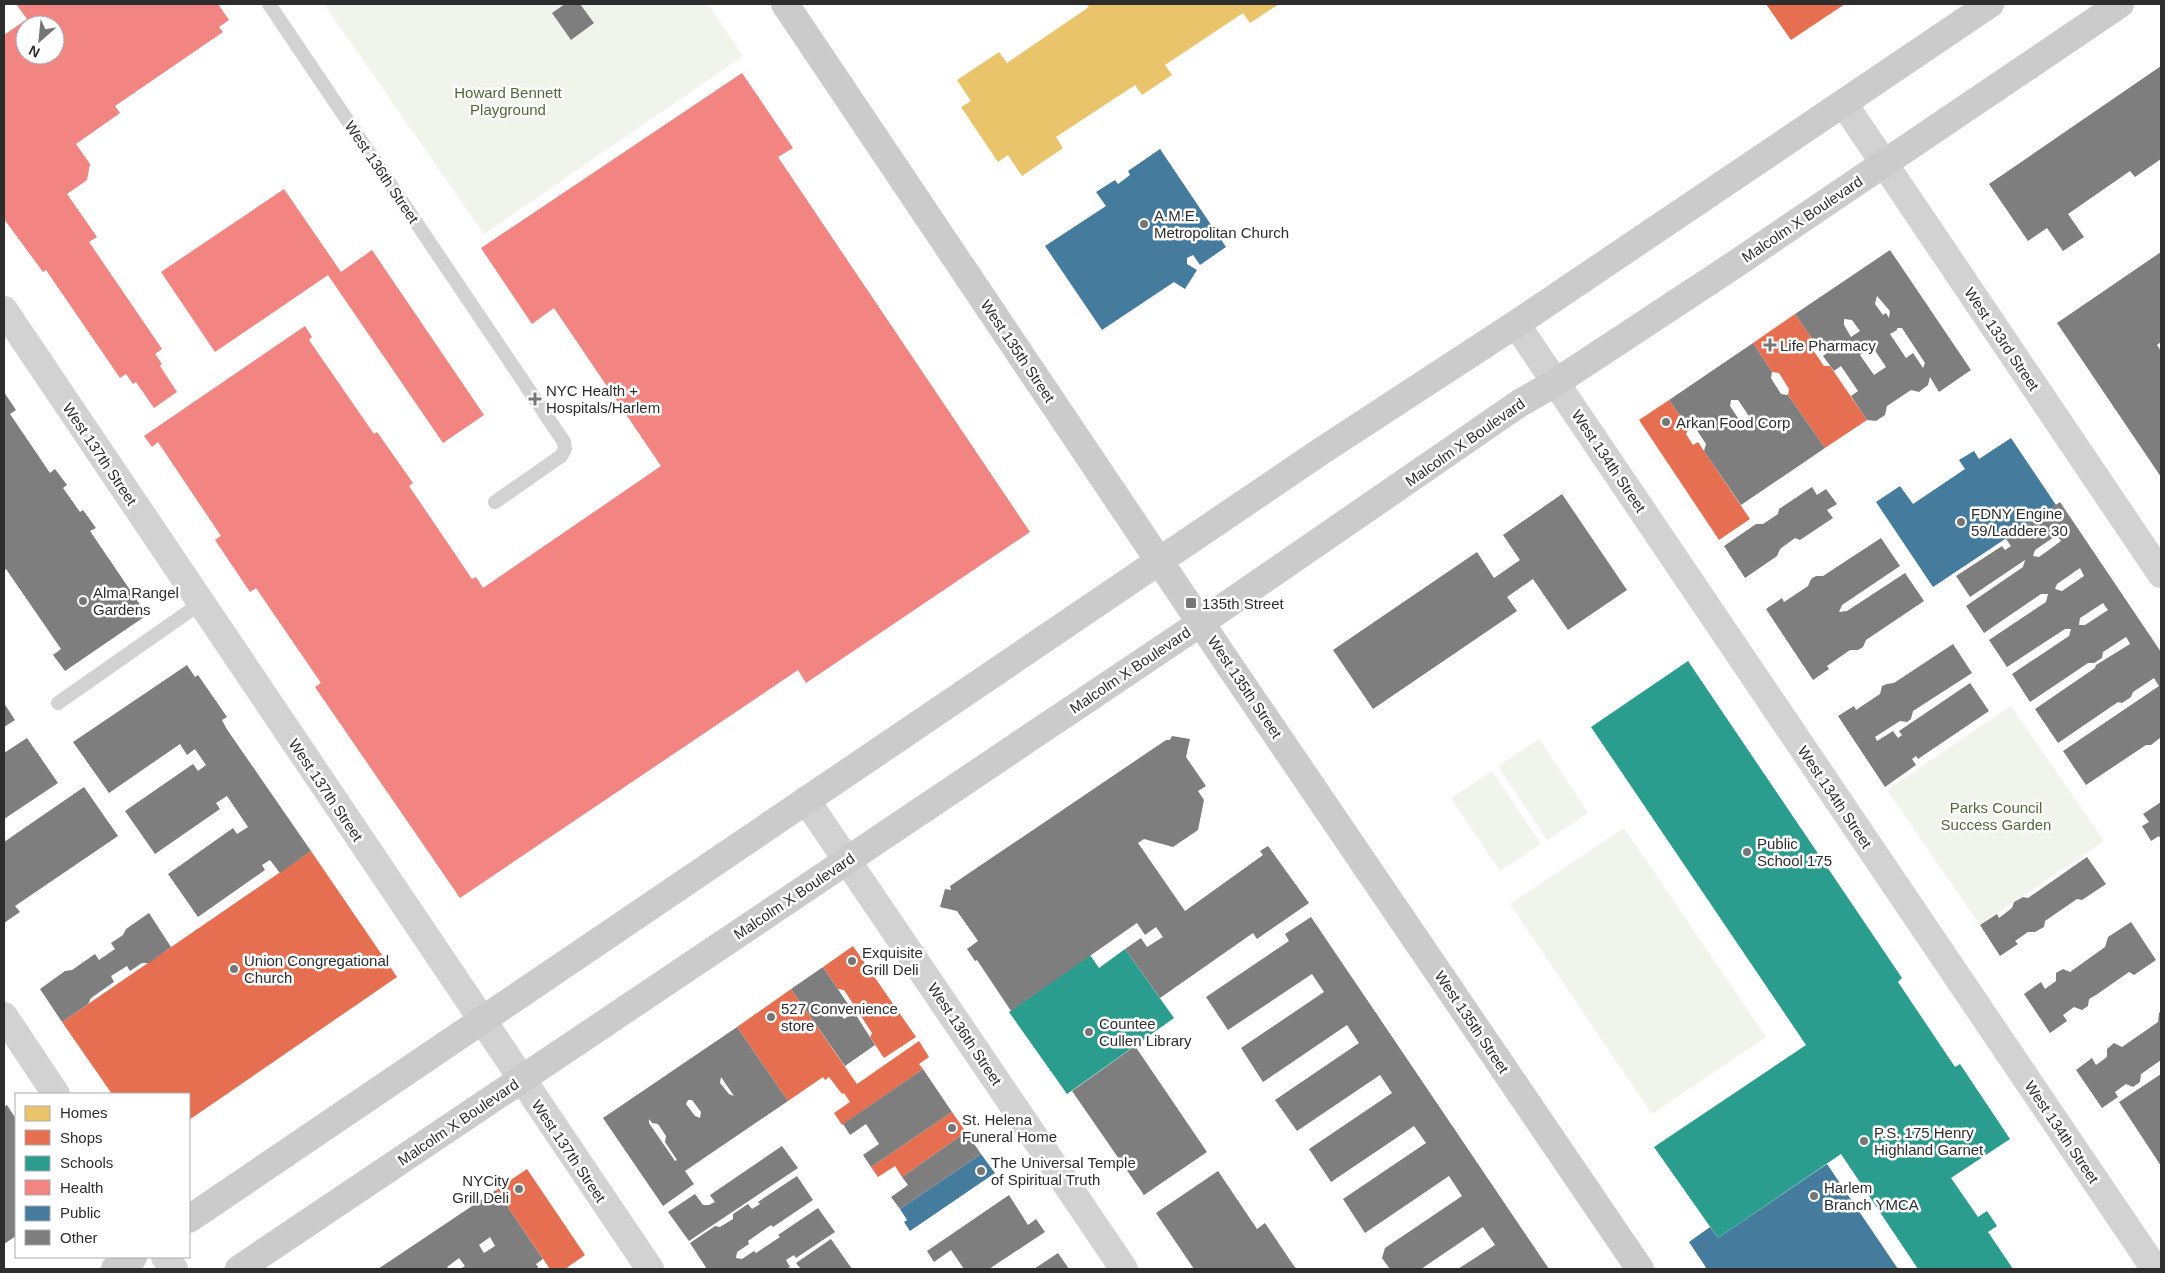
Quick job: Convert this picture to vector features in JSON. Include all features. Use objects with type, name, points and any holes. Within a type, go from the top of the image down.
[{"type":"main road","name":"West 135th Street","points":[[785,4],[1640,1269]]},
{"type":"main road","points":[[190,1218],[1323,450],[1516,324],[1990,4]]},
{"type":"main road","name":"Malcolm X Boulevard","points":[[239,1269],[1202,622],[1520,403],[1555,383],[2120,4]]},
{"type":"main road","points":[[114,1269],[131,1258]]},
{"type":"street","name":"West 133rd Street","points":[[1844,104],[2161,574]]},
{"type":"street","name":"West 137th Street","points":[[4,310],[480,1020],[650,1269]]},
{"type":"street","name":"West 134th Street","points":[[1516,324],[2155,1269]]},
{"type":"street","name":"West 136th Street","points":[[806,800],[1124,1269]]},
{"type":"street","points":[[4,1016],[55,1093]]},
{"type":"street","points":[[166,1258],[174,1269]]},
{"type":"lane","name":"West 136th Street","points":[[269,4],[564,442],[565,449],[561,456],[495,502]]},
{"type":"lane","points":[[58,703],[200,603]]},
{"type":"green space","name":"Howard Bennett Playground","points":[[324,4],[708,4],[743,56],[484,234]]},
{"type":"green space","name":"Parks Council Success Garden","points":[[2011,706],[2104,841],[1980,925],[1887,790]]},
{"type":"green space","points":[[1539,739],[1588,813],[1547,840],[1498,766]]},
{"type":"green space","points":[[1492,771],[1541,844],[1500,871],[1451,798]]},
{"type":"green space","points":[[1624,828],[1766,1037],[1652,1114],[1510,904]]},
{"type":"building: Homes","points":[[1086,4],[1279,4],[1250,23],[1243,13],[1165,65],[1172,75],[1142,95],[1135,85],[1056,137],[1063,148],[1022,176],[1008,155],[998,162],[961,107],[971,101],[957,80],[999,52],[1007,63],[1089,7]]},
{"type":"building: Shops","points":[[1766,4],[1845,4],[1791,40]]},
{"type":"building: Shops","points":[[1795,314],[1815,343],[1813,350],[1824,366],[1830,366],[1867,420],[1825,448],[1788,395],[1789,389],[1779,373],[1772,372],[1753,343]]},
{"type":"building: Shops","points":[[1669,400],[1689,428],[1686,434],[1693,445],[1698,442],[1750,519],[1719,540],[1639,420]]},
{"type":"building: Shops","points":[[311,851],[397,977],[190,1119],[190,1093],[111,1093],[62,1022]]},
{"type":"building: Shops","points":[[853,946],[916,1037],[884,1058],[870,1037],[872,1033],[844,990],[838,989],[823,967]]},
{"type":"building: Shops","points":[[791,989],[857,1084],[919,1041],[929,1057],[919,1064],[923,1069],[842,1125],[834,1113],[850,1102],[829,1077],[825,1080],[823,1077],[788,1101],[737,1027]]},
{"type":"building: Shops","points":[[952,1112],[966,1132],[902,1177],[895,1166],[878,1177],[871,1167]]},
{"type":"building: Shops","points":[[527,1169],[585,1255],[565,1269],[550,1269],[496,1190]]},
{"type":"building: Schools","name":"Public School 175","points":[[1688,661],[1902,978],[1898,982],[1955,1067],[1960,1064],[2010,1139],[1951,1178],[1978,1217],[1987,1211],[1997,1226],[1988,1232],[2013,1269],[1918,1269],[1841,1154],[1718,1238],[1654,1147],[1806,1045],[1591,727]]},
{"type":"building: Schools","name":"Countee Cullen Library","points":[[1125,949],[1174,1018],[1067,1094],[1009,1012],[1090,955],[1099,968]]},
{"type":"building: Health","points":[[16,4],[218,4],[229,20],[219,27],[223,32],[115,106],[120,113],[76,144],[90,164],[87,180],[67,194],[97,237],[89,242],[162,349],[155,354],[162,364],[160,366],[177,392],[154,408],[136,382],[133,384],[126,374],[120,378],[46,270],[43,272],[4,219],[4,35],[15,27],[15,65],[65,65],[65,15],[24,15]]},
{"type":"building: Health","points":[[742,73],[793,148],[778,157],[1030,532],[806,683],[798,670],[460,898],[315,687],[321,683],[256,588],[250,592],[215,540],[221,536],[158,442],[152,447],[144,436],[305,326],[312,337],[309,340],[374,434],[377,432],[413,483],[409,486],[472,579],[476,577],[483,588],[661,466],[554,308],[532,324],[481,248]]},
{"type":"building: Health","points":[[284,189],[341,272],[372,250],[484,415],[443,443],[328,275],[215,352],[161,272]]},
{"type":"building: Public","name":"A.M.E. Metropolitan Church","points":[[1160,149],[1226,247],[1200,265],[1193,255],[1187,258],[1187,264],[1197,270],[1185,289],[1174,282],[1102,330],[1045,246],[1106,206],[1096,192],[1115,180],[1118,184],[1130,175],[1128,171]]},
{"type":"building: Public","name":"FDNY Engine 59/Laddere 30","points":[[2011,438],[2056,505],[1933,587],[1876,502],[1900,486],[1913,504],[1965,469],[1959,460],[1974,451],[1979,459]]},
{"type":"building: Public","points":[[981,1154],[995,1173],[910,1231],[904,1222],[907,1220],[900,1209]]},
{"type":"building: Public","name":"Harlem Branch YMCA","points":[[1827,1164],[1898,1269],[1707,1269],[1689,1242],[1710,1227],[1718,1238]]},
{"type":"building: Other","points":[[565,4],[580,4],[594,23],[571,40],[552,13]]},
{"type":"building: Other","points":[[2161,66],[2161,159],[2135,177],[2130,171],[2068,214],[2084,237],[2063,251],[2047,228],[2028,241],[1989,184]]},
{"type":"building: Other","points":[[1890,250],[1971,370],[1939,392],[1930,377],[1928,385],[1919,392],[1911,390],[1887,406],[1885,415],[1876,421],[1867,420],[1851,396],[1858,391],[1841,366],[1834,371],[1823,356],[1827,353],[1819,340],[1815,343],[1795,314]],"holes":[[[1877,296],[1890,311],[1889,318],[1886,313],[1883,315],[1875,304]],[[1844,319],[1852,320],[1860,331],[1851,337],[1844,325]],[[1897,328],[1902,328],[1925,363],[1923,368],[1913,353],[1906,358],[1890,334],[1897,330]],[[1872,346],[1886,367],[1874,375],[1860,355]]]},
{"type":"building: Other","points":[[2161,252],[2161,342],[2157,345],[2161,351],[2161,477],[2057,323]]},
{"type":"building: Other","points":[[1753,343],[1772,372],[1771,378],[1781,394],[1788,395],[1825,448],[1741,505],[1704,451],[1706,444],[1696,429],[1689,428],[1669,400]],"holes":[[[1731,400],[1738,400],[1749,416],[1746,423],[1740,421],[1730,406]]]},
{"type":"building: Other","points":[[4,392],[16,410],[10,414],[50,473],[55,469],[67,485],[63,488],[80,512],[83,510],[96,528],[90,531],[147,615],[65,671],[53,655],[61,649],[6,569],[4,571]]},
{"type":"building: Other","points":[[1812,487],[1817,495],[1826,489],[1837,504],[1827,510],[1833,518],[1800,540],[1795,538],[1780,549],[1777,556],[1745,578],[1724,546],[1756,524],[1763,524],[1778,514],[1779,509]]},
{"type":"building: Other","points":[[1562,494],[1627,590],[1568,630],[1533,579],[1507,597],[1517,611],[1373,709],[1333,650],[1477,552],[1494,578],[1520,560],[1503,535]]},
{"type":"building: Other","points":[[2060,502],[2161,652],[2160,738],[2151,745],[2146,745],[2086,785],[2063,751],[2159,686],[2154,678],[2133,692],[2131,697],[2122,703],[2118,702],[2058,743],[2035,709],[2095,668],[2096,665],[2130,644],[2126,637],[2103,652],[2102,658],[2094,663],[2088,663],[2030,702],[2012,674],[2069,636],[2071,629],[2065,629],[2007,667],[1989,640],[2046,602],[2048,594],[2041,594],[1984,633],[1966,606],[2023,567],[2025,560],[1970,597],[1956,576],[2002,546],[2005,550],[2011,546],[2006,539]],"holes":[[[2057,535],[2061,541],[2039,557],[2033,556],[2035,550]],[[2080,568],[2084,576],[2062,591],[2055,589],[2057,584]],[[2103,603],[2108,610],[2085,625],[2079,625],[2080,618]]]},
{"type":"building: Other","points":[[1881,538],[1900,566],[1842,605],[1839,612],[1847,611],[1905,573],[1924,601],[1866,640],[1863,647],[1858,650],[1850,650],[1827,666],[1829,669],[1813,680],[1766,609],[1782,598],[1784,602],[1808,586],[1811,579],[1816,576],[1823,576]]},
{"type":"building: Other","points":[[1953,644],[1972,673],[1913,711],[1911,719],[1907,722],[1900,721],[1875,737],[1877,741],[1893,731],[1898,738],[1902,735],[1899,731],[1970,683],[1989,711],[1918,759],[1916,756],[1912,759],[1916,765],[1885,787],[1838,716],[1854,706],[1856,710],[1880,694],[1882,686],[1894,683]]},
{"type":"building: Other","points":[[187,665],[195,677],[198,675],[227,717],[222,720],[226,728],[311,851],[280,873],[270,860],[262,865],[265,870],[198,917],[168,874],[233,828],[237,834],[248,827],[227,796],[216,803],[220,809],[155,854],[125,811],[193,764],[198,771],[206,765],[195,749],[187,755],[180,744],[109,793],[73,742]]},
{"type":"building: Other","points":[[4,703],[15,720],[4,727]]},
{"type":"building: Other","points":[[1172,736],[1190,739],[1186,757],[1206,786],[1198,791],[1204,800],[1198,830],[1173,847],[1144,839],[1138,843],[1185,911],[1263,855],[1260,851],[1268,846],[1309,903],[1257,939],[1253,933],[1160,998],[1125,949],[1141,938],[1147,947],[1163,937],[1156,927],[1145,935],[1137,923],[1011,1011],[977,960],[975,961],[967,949],[978,941],[957,911],[940,907],[945,889],[951,890],[950,886],[1166,740],[1170,740]]},
{"type":"building: Other","points":[[27,738],[58,783],[4,819],[4,753]]},
{"type":"building: Other","points":[[84,787],[118,836],[15,906],[20,912],[4,923],[4,842]]},
{"type":"building: Other","points":[[2161,802],[2161,840],[2159,836],[2151,841],[2142,826],[2149,822],[2143,814]]},
{"type":"building: Other","points":[[2087,857],[2106,884],[2082,900],[2077,899],[2045,921],[2044,927],[2035,932],[2028,932],[2015,941],[2018,944],[2000,956],[1980,925],[1997,914],[1999,918],[2012,908],[2014,902],[2023,897],[2028,898]]},
{"type":"building: Other","points":[[149,913],[171,947],[149,963],[142,963],[130,971],[127,966],[111,976],[114,982],[91,998],[88,1004],[62,1022],[40,989],[65,971],[72,970],[95,954],[99,960],[115,949],[111,943],[123,935],[126,929]]},
{"type":"building: Other","points":[[1311,917],[1549,1269],[1458,1269],[1495,1245],[1483,1227],[1421,1269],[1390,1269],[1382,1258],[1385,1248],[1462,1196],[1449,1176],[1365,1233],[1343,1199],[1426,1143],[1414,1126],[1331,1182],[1309,1149],[1392,1093],[1380,1075],[1297,1131],[1275,1100],[1359,1043],[1347,1025],[1263,1082],[1241,1048],[1324,992],[1312,974],[1228,1030],[1206,997],[1289,941],[1285,934]]},
{"type":"building: Other","points":[[2131,922],[2156,960],[2134,975],[2129,972],[2089,999],[2088,1006],[2082,1010],[2074,1007],[2063,1015],[2067,1021],[2050,1033],[2024,994],[2041,982],[2045,989],[2056,981],[2056,973],[2063,969],[2070,972],[2105,947],[2108,937]]},
{"type":"building: Other","points":[[823,967],[850,1007],[840,1013],[844,1019],[854,1012],[875,1045],[845,1066],[791,989]]},
{"type":"building: Other","points":[[2161,1011],[2161,1060],[2141,1074],[2140,1082],[2133,1087],[2126,1084],[2115,1092],[2118,1097],[2102,1108],[2076,1070],[2092,1058],[2096,1065],[2107,1057],[2107,1049],[2114,1043],[2122,1047],[2158,1022]]},
{"type":"building: Other","points":[[737,1027],[788,1101],[685,1171],[694,1184],[663,1206],[603,1118]],"holes":[[[721,1077],[734,1096],[729,1094],[720,1083]],[[688,1100],[692,1100],[701,1112],[700,1118],[695,1116],[686,1104]],[[649,1119],[652,1123],[658,1124],[666,1136],[665,1142],[677,1160],[675,1161],[649,1123]]]},
{"type":"building: Other","points":[[1135,1046],[1207,1152],[1144,1195],[1072,1091]]},
{"type":"building: Other","points":[[923,1069],[952,1112],[871,1167],[863,1155],[879,1144],[866,1124],[850,1135],[843,1124]]},
{"type":"building: Other","points":[[2161,1074],[2161,1166],[2119,1102]]},
{"type":"building: Other","points":[[7,1105],[15,1117],[15,1237],[4,1244],[4,1107]]},
{"type":"building: Other","points":[[966,1132],[981,1154],[900,1209],[891,1197],[908,1185],[902,1177]]},
{"type":"building: Other","points":[[782,1146],[798,1168],[689,1241],[668,1212],[695,1194],[703,1205],[715,1202],[710,1195]]},
{"type":"building: Other","points":[[1218,1171],[1257,1229],[1265,1223],[1296,1269],[1194,1269],[1156,1213]]},
{"type":"building: Other","points":[[797,1176],[813,1200],[748,1241],[749,1244],[737,1252],[736,1258],[742,1259],[754,1251],[756,1253],[780,1237],[778,1235],[818,1208],[835,1232],[796,1258],[794,1255],[786,1260],[790,1267],[786,1269],[707,1269],[690,1243],[715,1226],[720,1227],[733,1219],[733,1214],[748,1204],[752,1209],[760,1204],[758,1202]]},
{"type":"building: Other","points":[[496,1190],[543,1259],[536,1264],[539,1269],[460,1269],[465,1266],[459,1258],[447,1267],[449,1269],[378,1269]],"holes":[[[490,1237],[495,1246],[484,1253],[479,1245]]]},
{"type":"building: Other","points":[[1009,1195],[1028,1225],[1036,1219],[1045,1232],[989,1269],[964,1269],[951,1250],[934,1262],[927,1251]]},
{"type":"building: Other","points":[[831,1239],[852,1269],[801,1269],[796,1263]]},
{"type":"building: Other","points":[[1058,1253],[1069,1269],[1034,1269]]},
{"type":"place","name":"A.M.E. Metropolitan Church","points":[[1144,224]]},
{"type":"place","name":"Life Pharmacy","points":[[1770,345]]},
{"type":"place","name":"NYC Health + Hospitals/Harlem","points":[[535,399]]},
{"type":"place","name":"Arkan Food Corp","points":[[1666,422]]},
{"type":"place","name":"FDNY Engine 59/Laddere 30","points":[[1961,522]]},
{"type":"place","name":"Alma Rangel Gardens","points":[[83,601]]},
{"type":"place","name":"135th Street","points":[[1191,603]]},
{"type":"place","name":"Public School 175","points":[[1747,852]]},
{"type":"place","name":"Exquisite Grill Deli","points":[[852,961]]},
{"type":"place","name":"Union Congregational Church","points":[[234,969]]},
{"type":"place","name":"527 Convenience store","points":[[771,1017]]},
{"type":"place","name":"Countee Cullen Library","points":[[1089,1032]]},
{"type":"place","name":"St. Helena Funeral Home","points":[[952,1128]]},
{"type":"place","name":"P.S. 175 Henry Highland Garnet","points":[[1864,1141]]},
{"type":"place","name":"The Universal Temple of Spiritual Truth","points":[[981,1171]]},
{"type":"place","name":"NYCity Grill Deli","points":[[519,1189]]},
{"type":"place","name":"Harlem Branch YMCA","points":[[1814,1196]]}]
